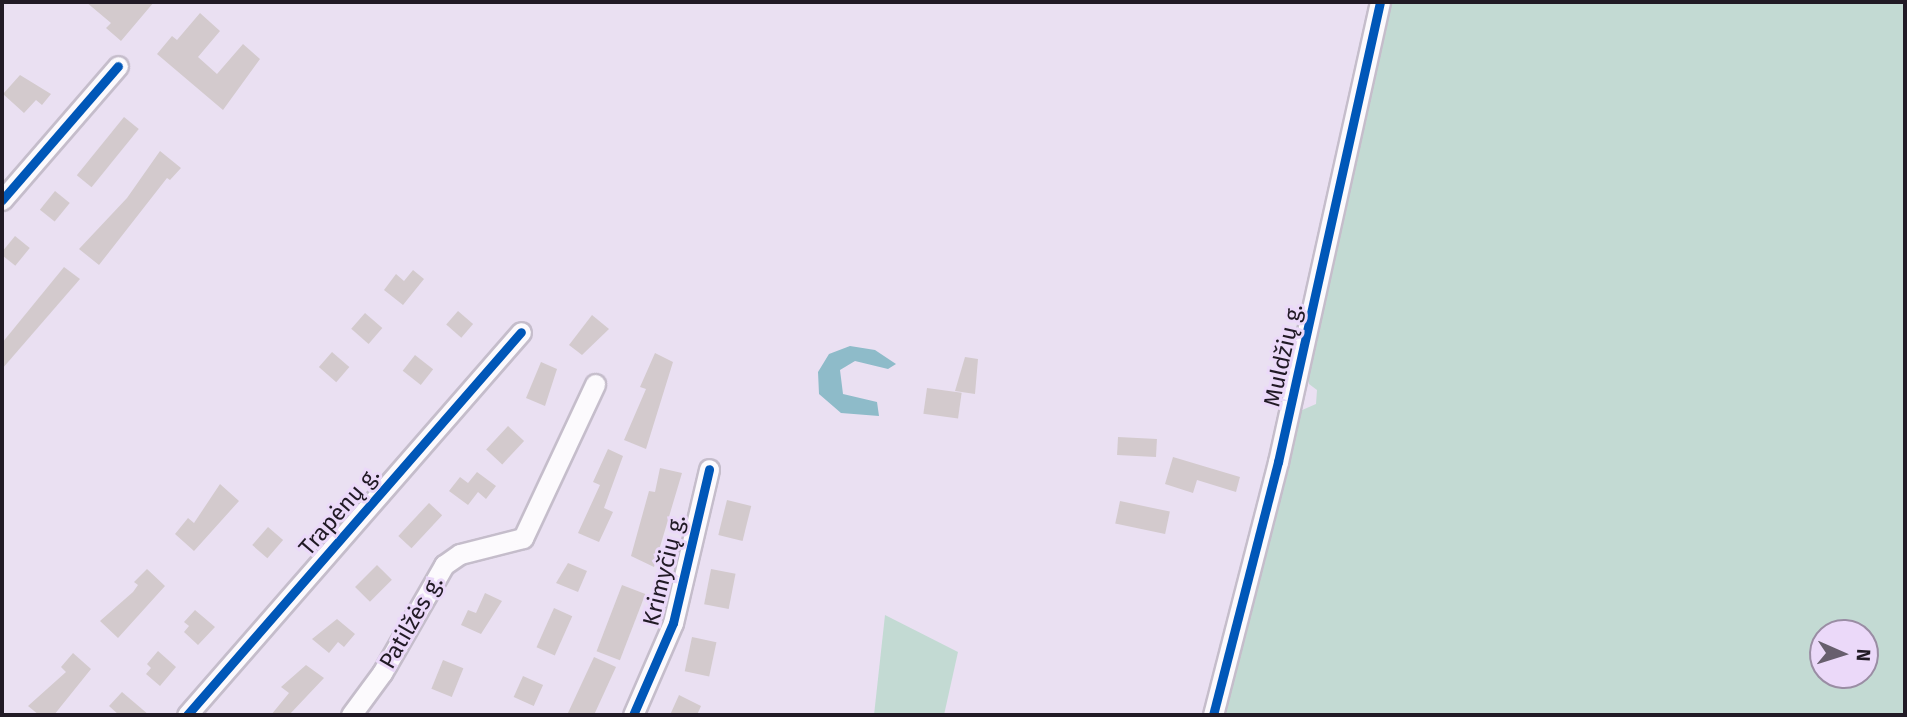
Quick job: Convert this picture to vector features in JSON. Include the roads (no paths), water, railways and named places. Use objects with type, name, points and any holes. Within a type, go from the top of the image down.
[{"type":"street","name":"Muldžių g.","points":[[1213,715],[1281,450],[1380,2]]},
{"type":"street","points":[[2,200],[118,66]]},
{"type":"street","name":"Trapėnų g.","points":[[187,715],[521,331]]},
{"type":"street","name":"Patilžės g.","points":[[351,715],[382,673],[444,565],[460,554],[523,538],[595,384]]},
{"type":"street","name":"Krimyčių g.","points":[[633,715],[673,623],[709,470]]},
{"type":"water","points":[[850,346],[875,350],[896,364],[888,369],[855,361],[840,370],[843,394],[877,402],[879,416],[841,413],[819,394],[818,372],[829,354]]}]
